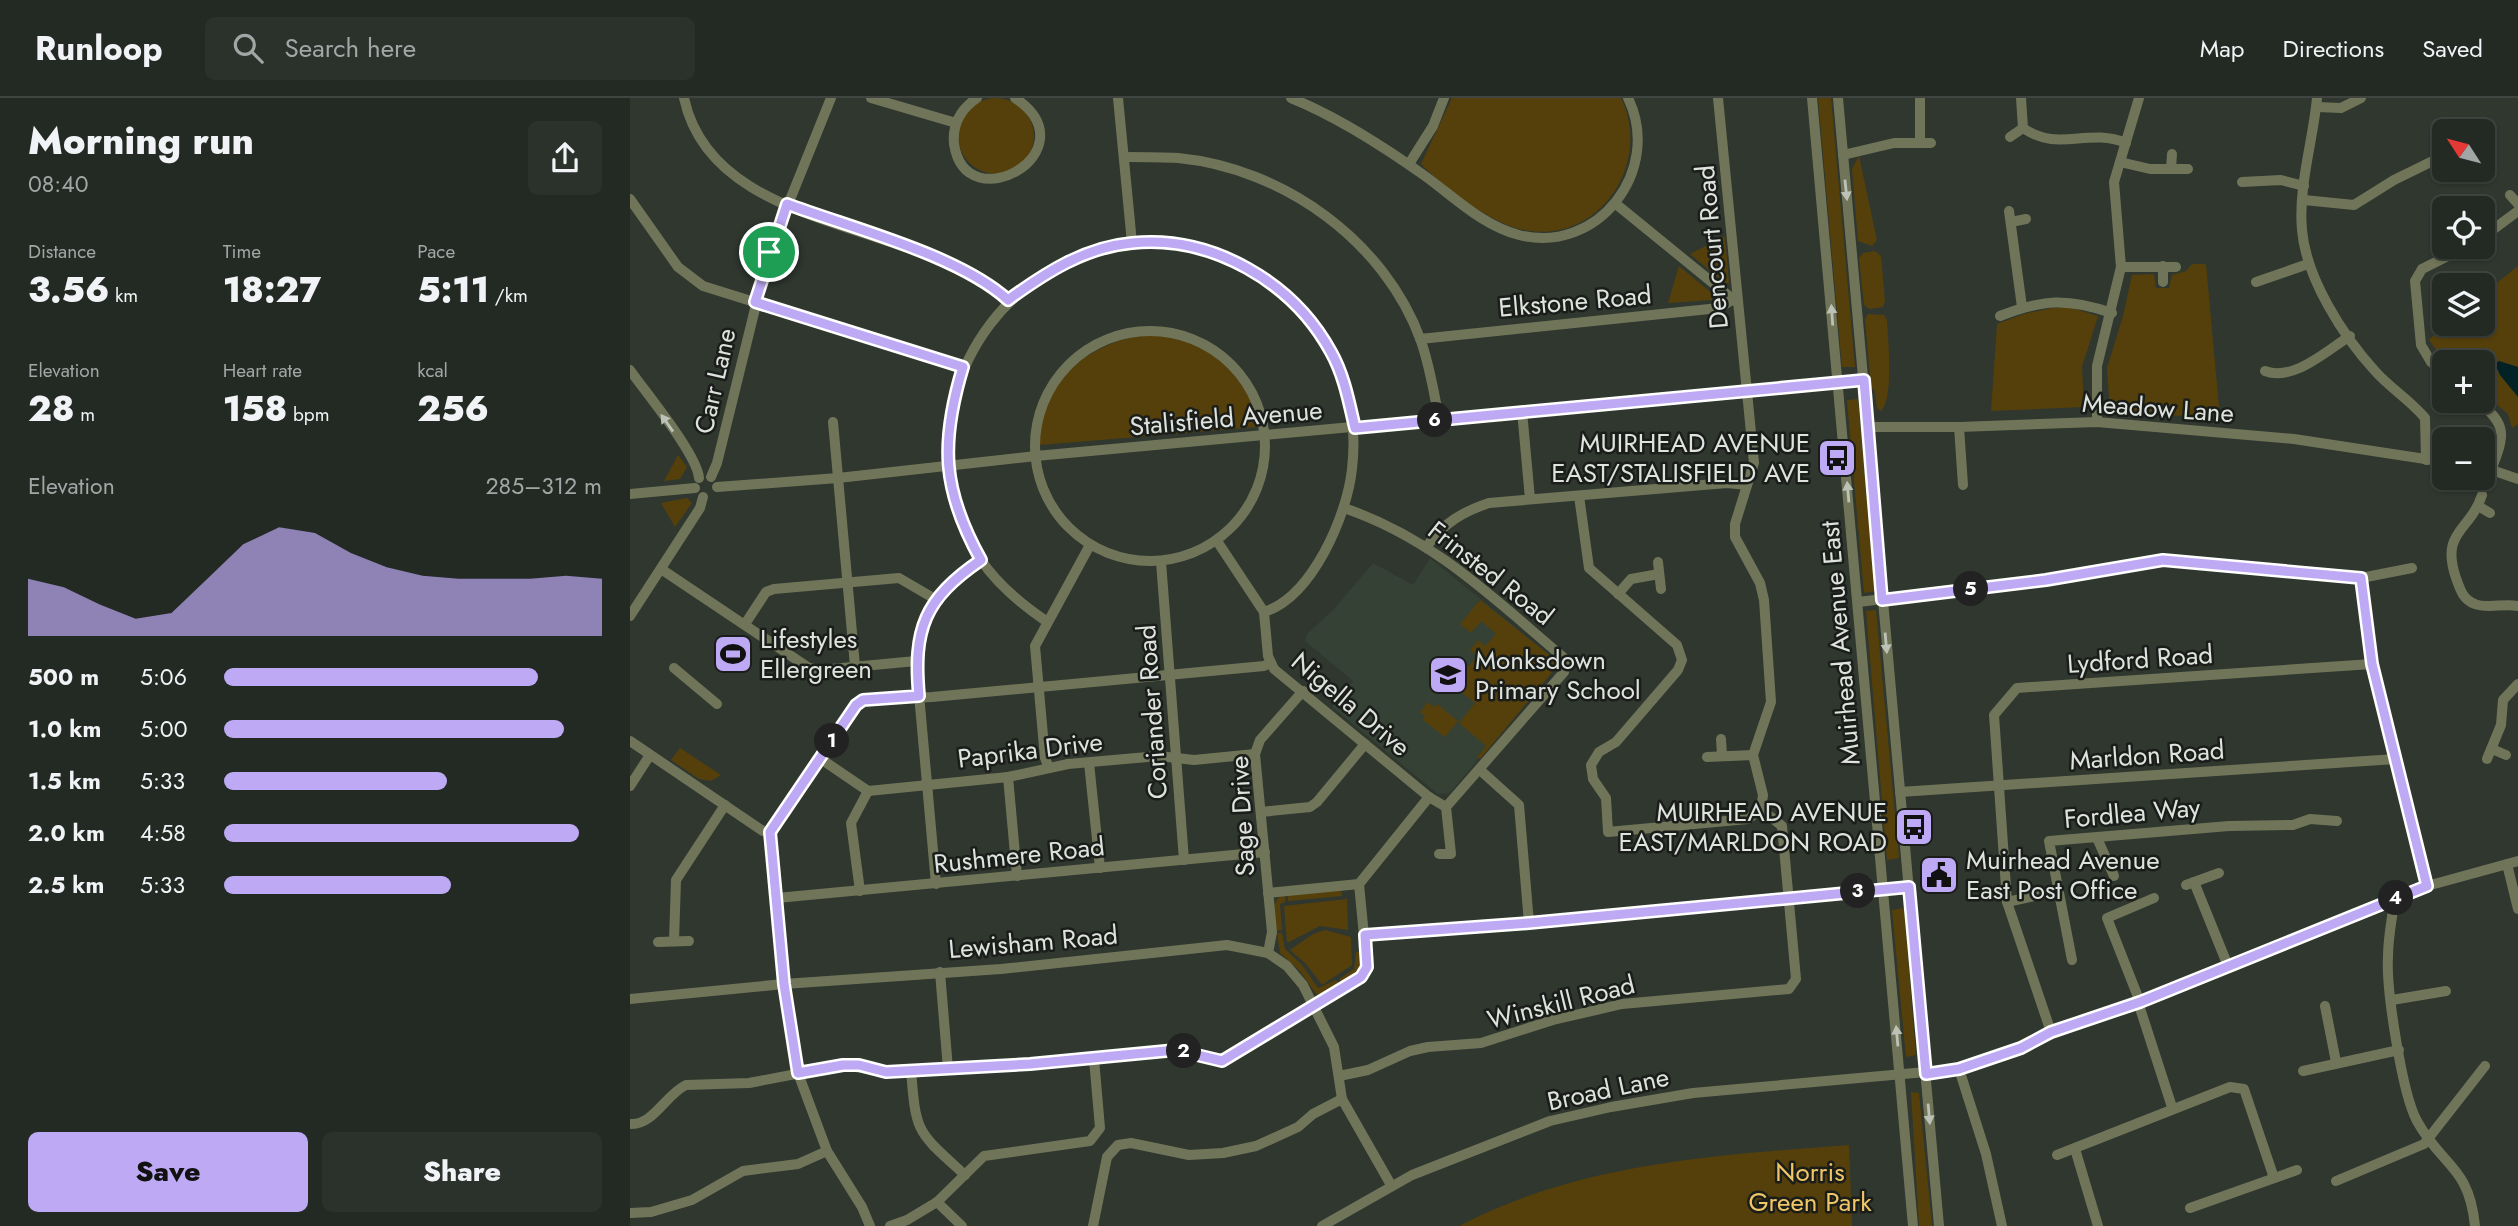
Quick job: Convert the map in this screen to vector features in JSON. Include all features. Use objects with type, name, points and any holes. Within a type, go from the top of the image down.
[{"type":"street","points":[[684,98],[696,137],[713,157],[764,195],[939,258],[987,284],[1008,300]]},
{"type":"street","name":"Carr Lane","points":[[710,477],[717,463],[755,302],[787,204],[831,98]]},
{"type":"street","points":[[871,98],[956,123]]},
{"type":"street","points":[[977,98],[965,107],[956,123],[955,150],[971,171],[985,178],[1000,179],[1013,176],[1026,167],[1035,154],[1039,139],[1038,126],[1032,112],[1015,98]]},
{"type":"street","points":[[1118,98],[1132,243]]},
{"type":"street","points":[[1291,98],[1332,117],[1409,164],[1504,231],[1537,239],[1575,233],[1616,204],[1630,181],[1638,149],[1637,124],[1628,98]]},
{"type":"street","points":[[1409,164],[1433,126],[1444,98]]},
{"type":"street","name":"Dencourt Road","points":[[1718,98],[1735,300],[1754,463],[1735,524],[1735,537],[1760,583],[1765,600],[1771,702],[1753,755]]},
{"type":"street","name":"Muirhead Avenue East","points":[[1812,98],[1913,1226]]},
{"type":"street","name":"Muirhead Avenue East","points":[[1838,98],[1939,1226]]},
{"type":"street","points":[[1920,98],[1920,141]]},
{"type":"street","points":[[2021,98],[2022,128]]},
{"type":"street","points":[[2097,422],[2097,366],[2121,267],[2113,192],[2139,98]]},
{"type":"street","points":[[2361,98],[2341,108],[2317,102],[2304,186],[2302,229],[2308,264],[2325,298],[2377,374],[2426,418],[2426,460]]},
{"type":"street","points":[[2010,137],[2022,128]]},
{"type":"street","points":[[2022,128],[2055,141],[2101,135],[2126,143]]},
{"type":"street","points":[[1843,155],[1894,143],[1931,143]]},
{"type":"street","points":[[2171,169],[2172,154]]},
{"type":"street","points":[[1125,157],[1180,158],[1231,170],[1292,194],[1348,233],[1394,290],[1420,339],[1432,376],[1439,419]]},
{"type":"street","points":[[2120,162],[2150,169],[2188,169]]},
{"type":"street","points":[[2304,200],[2354,205],[2432,162]]},
{"type":"street","points":[[2242,182],[2281,180],[2304,186]]},
{"type":"street","points":[[2510,195],[2518,204]]},
{"type":"street","points":[[630,199],[678,267],[703,286],[963,367]]},
{"type":"street","points":[[1616,204],[1735,300]]},
{"type":"street","points":[[2495,228],[2518,211]]},
{"type":"street","points":[[2022,307],[2016,279],[2010,216],[2026,219]]},
{"type":"street","points":[[1046,621],[1007,592],[981,560],[965,533],[946,465],[950,415],[963,367],[982,334],[1008,300],[1072,259],[1132,243],[1174,243],[1245,266],[1291,299],[1331,352],[1345,386],[1355,428],[1351,480],[1344,508],[1329,544],[1310,573],[1286,597],[1264,612]]},
{"type":"street","points":[[2432,363],[2421,345],[2415,281],[2422,269],[2442,259]]},
{"type":"street","points":[[2256,282],[2308,264]]},
{"type":"street","points":[[2163,266],[2163,282]]},
{"type":"street","points":[[2121,267],[2176,267]]},
{"type":"street","name":"Elkstone Road","points":[[1420,339],[1719,308],[1735,300]]},
{"type":"street","points":[[2000,316],[2022,307],[2071,301],[2112,313]]},
{"type":"street","points":[[1155,331],[1187,336],[1202,342],[1227,360],[1248,385],[1260,410],[1266,436],[1265,463],[1254,496],[1244,514],[1217,541],[1189,555],[1161,562],[1119,558],[1090,545],[1065,525],[1048,501],[1037,470],[1038,418],[1061,372],[1093,346],[1137,332],[1155,331]]},
{"type":"street","points":[[2265,371],[2276,375],[2295,370],[2350,336]]},
{"type":"street","points":[[630,370],[691,458],[697,483],[704,497],[700,508],[630,616]]},
{"type":"street","name":"Stalisfield Avenue","points":[[717,487],[838,478],[1036,456],[1864,380]]},
{"type":"street","points":[[1522,411],[1530,499]]},
{"type":"street","points":[[2489,413],[2501,427],[2502,443],[2495,455]]},
{"type":"street","points":[[832,422],[855,666]]},
{"type":"street","name":"Meadow Lane","points":[[1868,427],[2097,422],[2294,439],[2432,461]]},
{"type":"street","points":[[1959,427],[1963,485]]},
{"type":"street","points":[[2495,470],[2518,479]]},
{"type":"street","points":[[630,495],[697,483],[710,477],[717,487],[711,496],[704,497]]},
{"type":"street","points":[[1427,546],[1448,522],[1466,511],[1489,503],[1727,483],[1747,485]]},
{"type":"street","points":[[2482,495],[2478,506],[2457,531],[2451,546],[2451,562],[2464,596],[2477,605],[2518,606]]},
{"type":"street","points":[[1579,496],[1589,568],[1677,645],[1682,660],[1678,670],[1616,741],[1599,752],[1591,765],[1593,779],[1606,798],[1608,832],[1748,819],[1761,809],[1763,795],[1753,755],[1707,757]]},
{"type":"street","points":[[2478,506],[2490,513]]},
{"type":"street","name":"Frinsted Road","points":[[1344,508],[1381,521],[1427,546],[1454,565],[1567,663],[1564,672],[1480,770]]},
{"type":"street","name":"Nigella Drive","points":[[1217,541],[1264,612],[1270,663],[1429,797],[1448,806]]},
{"type":"street","points":[[1049,768],[1045,758],[1035,646],[1046,621],[1090,545]]},
{"type":"street","points":[[936,884],[916,661],[919,636],[935,599],[948,584],[981,560]]},
{"type":"street","points":[[1858,602],[2046,580],[2163,560],[2361,578],[2413,568]]},
{"type":"street","name":"Coriander Road","points":[[1161,562],[1184,860]]},
{"type":"street","points":[[1658,562],[1661,589]]},
{"type":"street","points":[[661,569],[809,668],[821,670],[916,661]]},
{"type":"street","points":[[1618,594],[1631,579],[1659,574]]},
{"type":"street","points":[[744,624],[766,592],[847,581],[899,578],[935,599]]},
{"type":"street","points":[[2361,578],[2372,664],[2427,886]]},
{"type":"street","points":[[870,1226],[862,1207],[827,1151],[798,1073],[784,984],[770,832],[856,705],[863,700],[1039,687],[1270,663]]},
{"type":"street","name":"Lydford Road","points":[[2051,1032],[2007,902],[1994,715],[2017,688],[2372,664]]},
{"type":"street","points":[[674,668],[717,704]]},
{"type":"street","points":[[2506,755],[2490,754],[2501,725],[2503,699],[2518,684]]},
{"type":"street","name":"Sage Drive","points":[[1268,953],[1272,945],[1255,754],[1260,740],[1303,691]]},
{"type":"street","points":[[1721,739],[1722,755]]},
{"type":"street","points":[[630,741],[763,831],[770,832]]},
{"type":"street","points":[[1261,812],[1310,807],[1365,744]]},
{"type":"street","name":"Paprika Drive","points":[[868,791],[1008,777],[1049,768],[1159,756],[1177,758],[1255,754]]},
{"type":"street","points":[[630,786],[650,755]]},
{"type":"street","points":[[821,759],[868,791],[851,823],[860,891]]},
{"type":"street","name":"Marldon Road","points":[[1900,792],[2396,759]]},
{"type":"street","points":[[1089,763],[1100,868]]},
{"type":"street","points":[[1439,854],[1451,854],[1448,806],[1480,770],[1519,805],[1529,923]]},
{"type":"street","points":[[1008,777],[1017,876]]},
{"type":"street","points":[[630,1124],[637,1125],[647,1119],[679,1088],[686,1085],[749,1083],[843,1065],[859,1065],[886,1072],[1094,1059],[1176,1050],[1222,1061],[1314,1007],[1365,973],[1365,935],[1359,884],[1429,797]]},
{"type":"street","points":[[674,941],[676,880],[725,805]]},
{"type":"street","name":"Winskill Road","points":[[1339,1076],[1368,1070],[1410,1051],[1481,1043],[1553,1020],[1622,1004],[1789,989],[1796,979],[1782,826],[1761,809]]},
{"type":"street","name":"Fordlea Way","points":[[2072,960],[2049,841],[2229,827],[2293,825],[2310,819],[2337,821]]},
{"type":"street","points":[[2097,838],[2114,876]]},
{"type":"street","name":"Rushmere Road","points":[[777,898],[1265,852]]},
{"type":"street","name":"Broad Lane","points":[[1322,1226],[1391,1185],[1489,1143],[1550,1121],[1693,1093],[1959,1069],[2021,1048],[2051,1032],[2139,1002],[2427,886],[2518,861]]},
{"type":"street","points":[[2507,864],[2518,909]]},
{"type":"street","points":[[2220,873],[2190,883],[2228,967]]},
{"type":"street","points":[[1268,893],[1359,884]]},
{"type":"street","points":[[1365,935],[1529,923],[1909,887]]},
{"type":"street","points":[[2007,902],[2057,891]]},
{"type":"street","points":[[2154,898],[2107,918],[2139,1002],[2172,1107]]},
{"type":"street","points":[[2395,898],[2388,958],[2399,1050],[2409,1103],[2428,1138],[2462,1176],[2470,1192],[2475,1226]]},
{"type":"street","points":[[658,942],[689,941]]},
{"type":"street","name":"Lewisham Road","points":[[630,999],[784,984],[1001,969],[1227,946],[1268,953],[1294,973],[1334,1047],[1342,1099]]},
{"type":"street","points":[[940,972],[948,1069]]},
{"type":"street","points":[[2392,1000],[2446,991]]},
{"type":"street","points":[[2325,1006],[2336,1062]]},
{"type":"street","points":[[2303,1071],[2399,1050]]},
{"type":"street","points":[[890,1226],[907,1220],[937,1202],[984,1156],[995,1152],[1090,1141],[1096,1137],[1100,1128],[1094,1059]]},
{"type":"street","points":[[2336,1181],[2414,1150],[2428,1138],[2485,1066]]},
{"type":"street","points":[[1959,1069],[1986,1154],[2002,1226]]},
{"type":"street","points":[[911,1070],[915,1111],[922,1135],[965,1175]]},
{"type":"street","points":[[2057,1155],[2172,1107],[2230,1087],[2244,1089],[2274,1178]]},
{"type":"street","points":[[1093,1226],[1107,1157],[1118,1146],[1131,1143],[1189,1155],[1223,1153],[1256,1146],[1288,1131],[1342,1099],[1391,1185]]},
{"type":"street","points":[[2075,1149],[2098,1226]]},
{"type":"street","points":[[630,1213],[651,1212],[692,1200],[743,1171],[798,1164],[827,1151]]},
{"type":"street","points":[[2190,1208],[2297,1170]]},
{"type":"street","points":[[937,1202],[962,1226]]},
{"type":"shaded area","name":"Monksdown Primary School","points":[[1430,558],[1553,658],[1554,669],[1450,793],[1438,794],[1332,707],[1353,681],[1305,641],[1307,634],[1333,610],[1373,563],[1413,585]]},
{"type":"green space","points":[[996,98],[1011,101],[1023,109],[1031,121],[1034,136],[1031,151],[1023,163],[1011,171],[996,174],[981,171],[969,163],[961,151],[958,136],[961,121],[969,109],[981,101]]},
{"type":"green space","points":[[1452,98],[1621,98],[1629,123],[1630,148],[1624,172],[1613,194],[1596,212],[1575,225],[1551,231],[1524,230],[1483,213],[1455,194],[1421,164]]},
{"type":"green space","points":[[1818,98],[1831,98],[1855,367],[1842,367]]},
{"type":"green space","points":[[1859,156],[1877,240],[1872,246],[1858,241],[1852,169]]},
{"type":"green space","points":[[1725,236],[1729,283],[1725,283],[1690,254]]},
{"type":"green space","points":[[1875,251],[1881,256],[1885,301],[1883,307],[1869,309],[1864,305],[1859,258],[1863,253]]},
{"type":"green space","points":[[2192,264],[2206,264],[2220,418],[2110,412],[2107,368],[2132,275],[2154,274],[2156,288],[2169,288],[2172,275],[2186,271]]},
{"type":"green space","points":[[1679,266],[1714,295],[1712,300],[1668,303]]},
{"type":"green space","points":[[2518,266],[2518,424],[2512,428],[2508,414],[2495,403],[2495,350],[2436,350],[2429,340],[2433,336],[2495,336],[2495,284]]},
{"type":"green space","points":[[2052,308],[2072,308],[2098,316],[2082,367],[2084,407],[1991,411],[1997,324]]},
{"type":"green space","points":[[1868,314],[1884,315],[1887,320],[1889,382],[1888,394],[1881,411],[1877,408],[1874,389],[1871,388],[1865,319]]},
{"type":"green space","points":[[1144,335],[1184,341],[1217,359],[1243,386],[1259,423],[1257,427],[1040,445],[1041,423],[1046,403],[1056,385],[1070,370],[1104,347]]},
{"type":"green space","points":[[1858,399],[1875,591],[1864,593],[1847,400]]},
{"type":"green space","points":[[678,455],[687,467],[680,479],[664,481]]},
{"type":"green space","points":[[687,498],[692,503],[675,527],[661,503]]},
{"type":"green space","points":[[1480,600],[1553,658],[1555,669],[1480,759],[1477,757],[1486,746],[1459,723],[1475,703],[1452,685],[1449,688],[1437,682],[1452,657],[1467,668],[1477,656],[1470,650],[1478,640],[1485,646],[1496,634],[1481,621],[1471,633],[1460,624]]},
{"type":"green space","points":[[1876,610],[1899,858],[1887,860],[1866,611]]},
{"type":"green space","points":[[1428,702],[1434,707],[1437,704],[1458,721],[1445,737],[1423,720],[1425,716],[1420,712]]},
{"type":"green space","points":[[680,748],[721,775],[711,781],[699,779],[671,760]]},
{"type":"green space","points":[[1341,890],[1342,896],[1288,901],[1288,895]]},
{"type":"green space","points":[[1285,896],[1285,902],[1280,904],[1282,930],[1276,931],[1274,905],[1279,897]]},
{"type":"green space","points":[[1347,899],[1348,930],[1320,926],[1287,943],[1284,906]]},
{"type":"green space","points":[[1904,908],[1916,1055],[1906,1057],[1892,910]]},
{"type":"green space","points":[[1325,930],[1351,937],[1352,965],[1322,985],[1306,964],[1290,950],[1313,934]]},
{"type":"green space","points":[[1277,933],[1282,933],[1285,949],[1302,965],[1318,988],[1336,980],[1340,985],[1325,994],[1316,994],[1300,971],[1280,953]]},
{"type":"green space","points":[[1361,951],[1361,970],[1342,983],[1339,979],[1354,969],[1356,952]]},
{"type":"green space","points":[[1911,1092],[1919,1093],[1932,1226],[1919,1226]]},
{"type":"green space","name":"Norris Green Park","points":[[1849,1145],[1852,1226],[1459,1226],[1552,1188],[1600,1175],[1699,1158]]},
{"type":"water","points":[[2499,361],[2518,367],[2518,397],[2500,375],[2495,364]]},
{"type":"place","name":"MUIRHEAD AVENUE EAST/STALISFIELD AVE","points":[[1837,458]]},
{"type":"place","name":"Lifestyles Ellergreen","points":[[733,654]]},
{"type":"place","name":"Monksdown Primary School","points":[[1448,675]]},
{"type":"place","name":"MUIRHEAD AVENUE EAST/MARLDON ROAD","points":[[1914,827]]},
{"type":"place","name":"Muirhead Avenue East Post Office","points":[[1939,875]]},
{"type":"route","points":[[787,204],[939,258],[987,284],[1008,300],[1072,259],[1103,249],[1132,243],[1174,243],[1210,253],[1245,266],[1267,280],[1291,299],[1311,323],[1331,352],[1345,386],[1355,428],[1864,380],[1882,600],[2046,580],[2163,560],[2361,578],[2372,664],[2427,886],[2140,1002],[2051,1032],[2021,1048],[1959,1069],[1926,1074],[1909,887],[1529,923],[1365,935],[1367,967],[1361,977],[1222,1061],[1176,1050],[1030,1064],[886,1072],[859,1065],[843,1065],[798,1073],[784,984],[770,832],[856,705],[863,700],[919,696],[916,661],[919,636],[926,613],[948,584],[981,560],[965,533],[946,465],[950,415],[963,367],[907,347],[755,302],[769,252],[787,204]]}]
